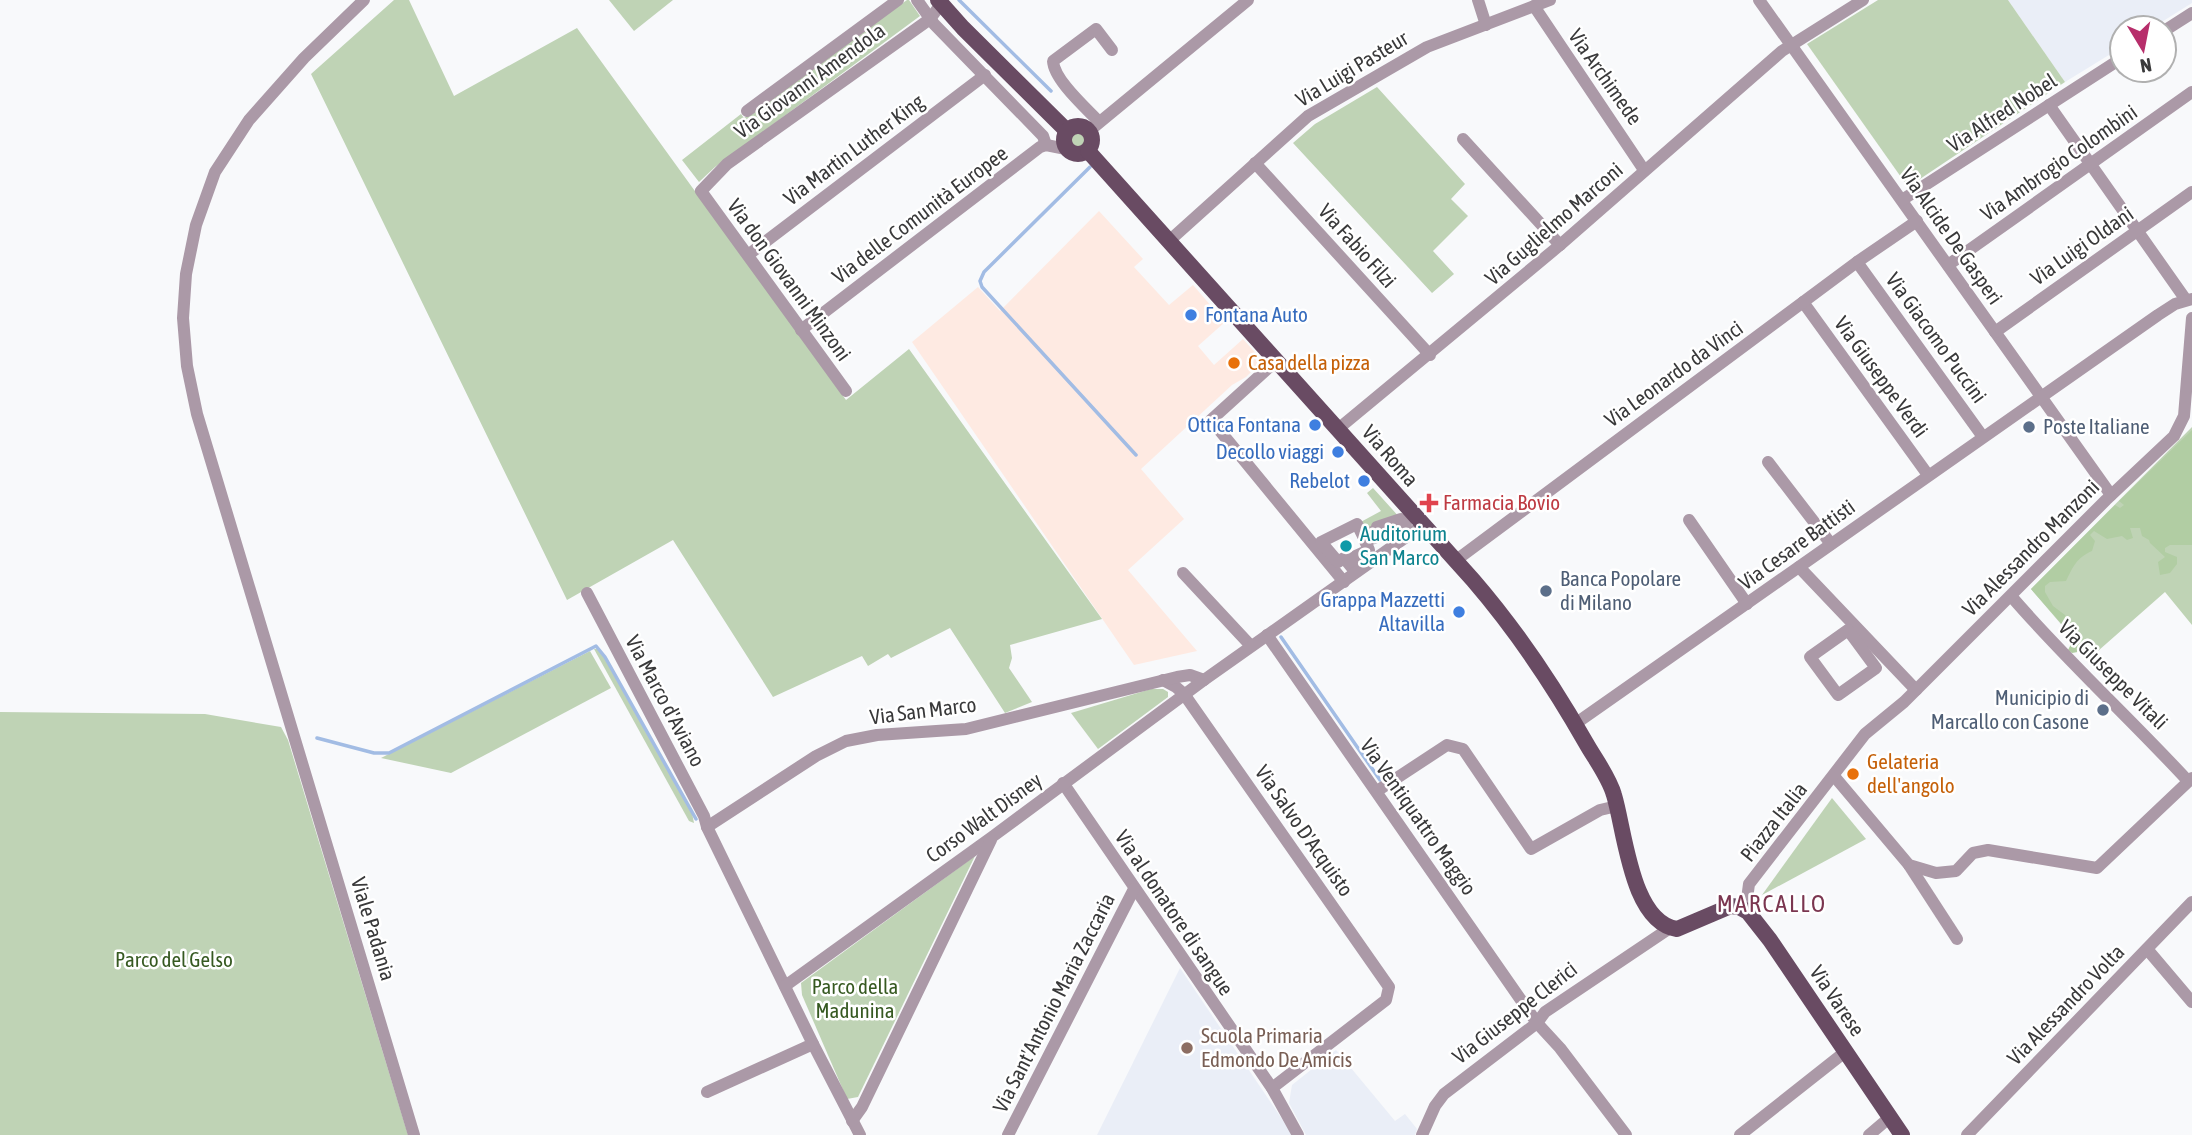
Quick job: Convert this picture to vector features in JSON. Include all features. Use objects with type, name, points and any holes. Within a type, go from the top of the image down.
[{"type":"main road","points":[[940,2],[1067,131]]},
{"type":"main road","points":[[1076,126],[1094,127],[1088,151],[1074,155],[1066,149],[1063,140],[1067,131],[1076,126]]},
{"type":"main road","name":"Via Roma","points":[[1088,151],[1502,614],[1528,649],[1612,788],[1637,886],[1647,908],[1670,928]]},
{"type":"main road","name":"Via Giuseppe Clerici","points":[[1670,928],[1686,926],[1726,908],[1736,906],[1748,912]]},
{"type":"main road","name":"Via Varese","points":[[1748,912],[1776,948],[1902,1135]]},
{"type":"street","name":"Viale Padania","points":[[364,0],[304,58],[249,120],[215,172],[196,225],[186,274],[183,318],[187,366],[197,414],[414,1135]]},
{"type":"street","points":[[747,111],[898,0]]},
{"type":"street","points":[[917,0],[930,19],[1043,136],[1046,145],[1066,149]]},
{"type":"street","points":[[1112,50],[1096,29],[1053,61],[1054,68],[1094,127],[1248,0]]},
{"type":"street","points":[[1478,0],[1486,25]]},
{"type":"street","name":"Via Luigi Pasteur","points":[[1169,240],[1308,116],[1408,56],[1550,0]]},
{"type":"street","name":"Via Alcide De Gasperi","points":[[1759,0],[2111,495]]},
{"type":"street","name":"Via Guglielmo Marconi","points":[[1338,429],[1560,245],[1791,45],[1863,0]]},
{"type":"street","name":"Via Giovanni Amendola","points":[[701,191],[727,164],[930,19],[940,2]]},
{"type":"street","name":"Via Archimede","points":[[1534,6],[1644,170]]},
{"type":"street","name":"Via Alfred Nobel","points":[[1902,200],[2108,67]]},
{"type":"street","name":"Via Martin Luther King","points":[[748,255],[985,75]]},
{"type":"street","name":"Via Ambrogio Colombini","points":[[1948,265],[2192,92]]},
{"type":"street","points":[[2049,104],[2184,301]]},
{"type":"street","points":[[1463,139],[1560,245]]},
{"type":"street","name":"Via delle Comunità Europee","points":[[801,330],[1046,145]]},
{"type":"street","name":"Via Fabio Filzi","points":[[1255,163],[1430,355]]},
{"type":"street","name":"Via don Giovanni Minzoni","points":[[701,191],[846,391]]},
{"type":"street","name":"Via Luigi Oldani","points":[[1995,332],[2192,192]]},
{"type":"street","name":"Via Leonardo da Vinci","points":[[1455,561],[1857,262],[1917,221]]},
{"type":"street","name":"Via Giacomo Puccini","points":[[1857,262],[1983,437]]},
{"type":"street","name":"Via Cesare Battisti","points":[[1575,724],[1928,475],[2184,301]]},
{"type":"street","name":"Via Giuseppe Verdi","points":[[1803,302],[1928,475]]},
{"type":"street","name":"Via Alessandro Manzoni","points":[[1834,776],[1865,734],[1916,690],[2111,495],[2174,436],[2184,416],[2192,318]]},
{"type":"street","points":[[1277,360],[1212,420],[1344,582]]},
{"type":"street","points":[[1768,462],[1831,544]]},
{"type":"street","points":[[1401,519],[1406,524],[1402,534],[1399,528],[1395,527],[1387,531],[1388,533],[1365,541],[1369,550],[1349,559],[1355,568],[1353,569],[1344,558],[1338,562],[1321,542],[1357,524],[1363,537],[1377,530],[1377,527],[1401,519]]},
{"type":"street","points":[[1689,520],[1747,604]]},
{"type":"street","points":[[1204,680],[1423,525]]},
{"type":"street","points":[[1799,567],[1916,690]]},
{"type":"street","points":[[1182,573],[1251,646]]},
{"type":"street","name":"Via Marco d'Aviano","points":[[587,593],[704,816],[813,1044],[860,1135]]},
{"type":"street","name":"Via Giuseppe Vitali","points":[[2011,596],[2078,670],[2190,779]]},
{"type":"street","points":[[1848,629],[1876,668],[1838,695],[1810,657],[1848,629]]},
{"type":"street","name":"Via Ventiquattro Maggio","points":[[1267,635],[1537,1023],[1560,1048],[1626,1135]]},
{"type":"street","name":"Via San Marco","points":[[707,827],[816,756],[846,741],[877,735],[965,729],[1163,680],[1190,675],[1204,680]]},
{"type":"street","points":[[1163,680],[1184,694]]},
{"type":"street","name":"Corso Walt Disney","points":[[785,986],[1204,680]]},
{"type":"street","name":"Via Salvo D'Acquisto","points":[[1184,694],[1388,984],[1386,1000],[1272,1088]]},
{"type":"street","points":[[1377,791],[1447,745],[1463,749],[1531,849],[1600,810],[1617,806]]},
{"type":"street","name":"Piazza Italia","points":[[1748,912],[1749,884],[1834,776],[1909,865],[1957,939]]},
{"type":"street","points":[[1909,865],[1936,873],[1956,871],[1973,853],[1988,850],[2096,868],[2190,779]]},
{"type":"street","name":"Via al donatore di sangue","points":[[1063,783],[1272,1088],[1298,1135]]},
{"type":"street","points":[[852,1121],[862,1107],[992,837]]},
{"type":"street","name":"Via Sant'Antonio Maria Zaccaria","points":[[1008,1135],[1134,889]]},
{"type":"street","name":"Via Alessandro Volta","points":[[1967,1135],[2192,902]]},
{"type":"street","name":"Via Giuseppe Clerici","points":[[1422,1135],[1435,1106],[1444,1094],[1537,1023],[1545,1012],[1670,928]]},
{"type":"street","points":[[2147,949],[2192,1002]]},
{"type":"street","points":[[707,1092],[813,1044]]},
{"type":"street","points":[[1740,1135],[1846,1052]]},
{"type":"street","points":[[1869,1135],[1889,1118]]},
{"type":"shaded area","points":[[2008,0],[2192,0],[2192,3],[2174,14],[2108,14],[2108,56],[2065,82]]},
{"type":"shaded area","points":[[1099,211],[1143,259],[1134,267],[1169,305],[1193,285],[1225,322],[1198,346],[1214,365],[1243,339],[1261,359],[1246,377],[1232,385],[1141,469],[1184,519],[1128,570],[1197,651],[1134,665],[912,342],[978,287],[1000,311]]},
{"type":"shaded area","name":"Scuola Primaria Edmondo De Amicis","points":[[1180,968],[1288,1128],[1292,1135],[1097,1135]]},
{"type":"shaded area","points":[[1336,1050],[1395,1121],[1405,1114],[1417,1129],[1415,1135],[1306,1135],[1289,1103],[1292,1085]]},
{"type":"green space","points":[[394,0],[409,0],[454,96],[577,28],[846,400],[909,349],[1102,619],[1010,645],[1012,658],[1009,668],[1032,702],[1005,713],[950,628],[891,658],[888,654],[868,666],[862,656],[773,697],[673,540],[567,600],[311,74]]},
{"type":"green space","points":[[609,0],[673,0],[634,31]]},
{"type":"green space","points":[[907,0],[920,16],[715,167],[699,182],[682,160],[741,114],[744,118]]},
{"type":"green space","points":[[1878,0],[2008,0],[2065,82],[1908,187],[1807,44]]},
{"type":"green space","points":[[1377,87],[1465,184],[1451,199],[1468,216],[1433,251],[1454,274],[1432,293],[1293,143],[1315,124]]},
{"type":"green space","points":[[1078,132],[1084,135],[1087,141],[1084,147],[1078,150],[1072,147],[1069,141],[1072,135]]},
{"type":"green space","points":[[2192,427],[2192,625],[2165,592],[2090,658],[2031,589]]},
{"type":"green space","points":[[2192,430],[2192,545],[2170,545],[2165,548],[2165,552],[2177,557],[2177,564],[2170,573],[2160,575],[2158,562],[2165,557],[2142,536],[2140,528],[2130,528],[2133,538],[2127,540],[2122,536],[2107,539],[2094,531],[2090,535],[2095,541],[2092,551],[2079,560],[2066,581],[2050,582],[2045,586],[2045,592],[2053,606],[2065,615],[2073,629],[2090,645],[2089,650],[2072,653],[2068,650],[2074,638],[2031,589],[2115,505],[2120,508],[2124,505],[2119,501]]},
{"type":"green space","points":[[1373,488],[1401,519],[1363,536],[1357,524],[1381,511],[1367,493]]},
{"type":"green space","points":[[594,649],[605,658],[692,813],[694,823],[689,821]]},
{"type":"green space","points":[[590,651],[611,688],[451,773],[381,758]]},
{"type":"green space","points":[[1151,689],[1163,689],[1168,692],[1168,697],[1098,749],[1071,713]]},
{"type":"green space","name":"Parco del Gelso","points":[[0,712],[205,714],[281,727],[288,740],[408,1135],[0,1135]]},
{"type":"green space","points":[[1832,798],[1866,839],[1762,895]]},
{"type":"green space","name":"Parco della Madunina","points":[[975,856],[858,1097],[847,1099],[802,995],[801,983]]},
{"type":"waterway","points":[[959,0],[1051,91]]},
{"type":"waterway","points":[[1090,167],[984,272],[980,281],[982,287],[1136,455]]},
{"type":"waterway","points":[[1281,637],[1380,780]]},
{"type":"waterway","points":[[317,738],[374,753],[389,753],[596,646],[605,657],[696,819]]},
{"type":"place","name":"Fontana Auto","points":[[1191,315]]},
{"type":"place","name":"Casa della pizza","points":[[1234,363]]},
{"type":"place","name":"Ottica Fontana","points":[[1315,425]]},
{"type":"place","name":"Poste Italiane","points":[[2029,427]]},
{"type":"place","name":"Decollo viaggi","points":[[1338,452]]},
{"type":"place","name":"Rebelot","points":[[1364,481]]},
{"type":"place","name":"Farmacia Bovio","points":[[1429,503]]},
{"type":"place","name":"Auditorium San Marco","points":[[1346,546]]},
{"type":"place","name":"Banca Popolare di Milano","points":[[1546,591]]},
{"type":"place","name":"Grappa Mazzetti Altavilla","points":[[1459,612]]},
{"type":"place","name":"Municipio di Marcallo con Casone","points":[[2103,710]]},
{"type":"place","name":"Gelateria dell'angolo","points":[[1853,774]]},
{"type":"place","name":"Scuola Primaria Edmondo De Amicis","points":[[1187,1048]]},
{"type":"district","name":"MARCALLO","points":[[1772,904]]}]
